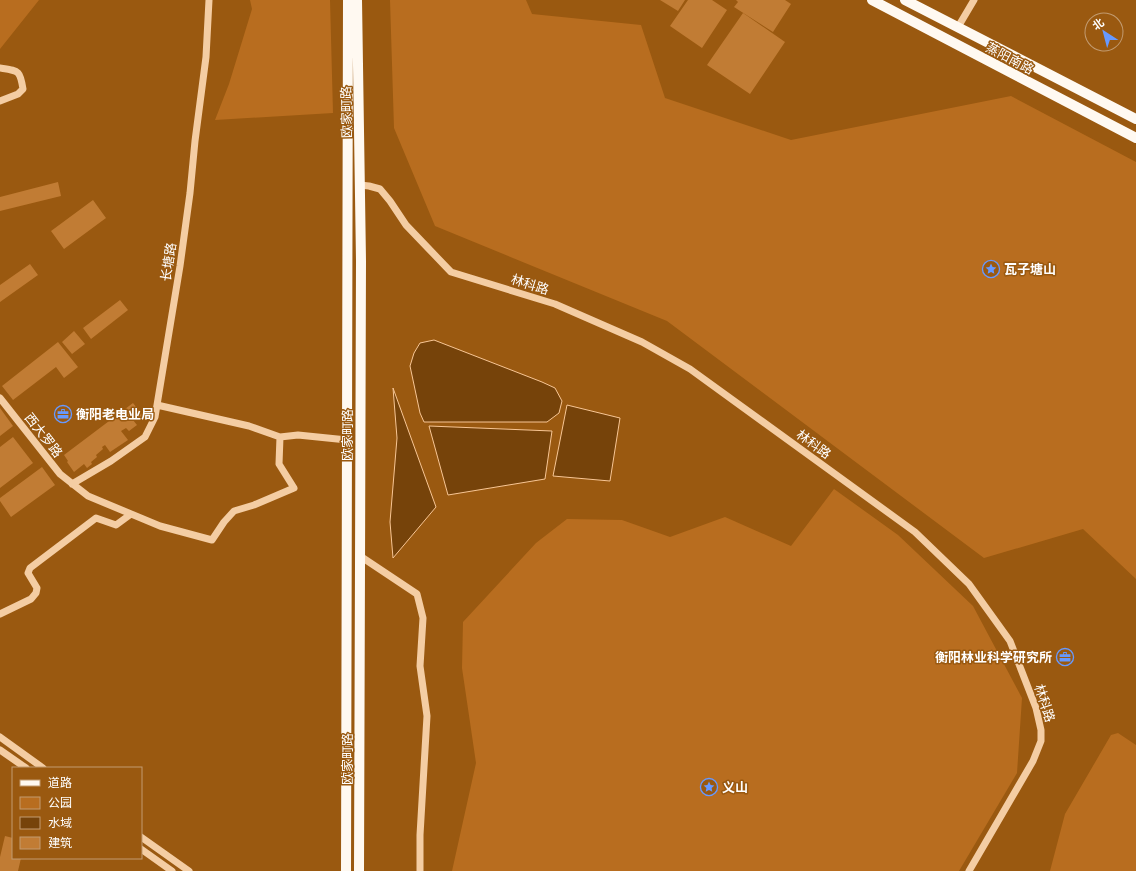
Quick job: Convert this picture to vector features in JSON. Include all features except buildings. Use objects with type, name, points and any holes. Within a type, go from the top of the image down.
[{"type":"main road","name":"欧家町路","points":[[346,871],[348,0]]},
{"type":"main road","name":"欧家町路","points":[[357,0],[360,185],[359,871]]},
{"type":"main road","name":"蒸阳南路","points":[[872,0],[1136,138]]},
{"type":"main road","name":"蒸阳南路","points":[[905,0],[1136,119]]},
{"type":"street","name":"长塘路","points":[[72,484],[111,462],[146,437],[155,417],[178,281],[190,193],[206,57],[209,0]]},
{"type":"street","points":[[958,27],[974,0]]},
{"type":"street","points":[[0,68],[15,70],[21,76],[23,89],[18,94],[0,101]]},
{"type":"street","name":"林科路","points":[[360,185],[380,189],[390,200],[406,225],[451,272],[555,304],[642,342],[690,369],[915,532],[969,584],[1010,642],[1036,708],[1042,730],[1041,741],[1033,761],[969,871]]},
{"type":"street","name":"西大罗路","points":[[0,398],[60,474],[88,496],[160,526],[212,540],[224,522],[234,511],[263,502],[294,488],[279,464],[280,437]]},
{"type":"street","points":[[157,405],[249,426],[280,437],[298,435],[347,440]]},
{"type":"street","points":[[0,614],[31,599],[35,595],[37,588],[28,573],[28,570],[36,563],[96,518],[116,525],[131,514]]},
{"type":"street","points":[[360,556],[418,594],[423,618],[420,666],[428,716],[420,835],[420,871]]},
{"type":"street","points":[[0,737],[42,767]]},
{"type":"street","points":[[0,750],[25,767]]},
{"type":"street","points":[[142,838],[189,871]]},
{"type":"street","points":[[142,850],[172,871]]},
{"type":"green space","points":[[0,0],[39,0],[0,49]]},
{"type":"green space","points":[[250,0],[330,0],[333,113],[215,120],[229,84],[252,9]]},
{"type":"green space","points":[[390,0],[526,0],[532,14],[641,25],[665,98],[791,140],[1011,96],[1136,162],[1136,579],[1083,529],[984,558],[667,321],[435,226],[394,128]]},
{"type":"green space","points":[[834,489],[898,535],[973,606],[1022,698],[1017,773],[959,871],[452,871],[476,763],[462,668],[463,622],[536,543],[567,519],[622,520],[670,537],[725,517],[791,546]]},
{"type":"green space","points":[[1118,733],[1136,745],[1136,871],[1050,871],[1065,814],[1111,735]]},
{"type":"water","points":[[434,340],[555,388],[562,401],[559,413],[547,422],[424,422],[420,413],[410,366],[414,353],[420,343]]},
{"type":"water","points":[[393,388],[436,507],[393,558],[390,522],[397,438]]},
{"type":"water","points":[[567,405],[620,418],[610,481],[553,476]]},
{"type":"water","points":[[429,426],[552,431],[545,479],[448,495]]},
{"type":"place","name":"瓦子塘山","points":[[991,269]]},
{"type":"place","name":"衡阳老电业局","points":[[63,414]]},
{"type":"place","name":"衡阳林业科学研究所","points":[[1065,657]]},
{"type":"place","name":"义山","points":[[709,787]]}]
